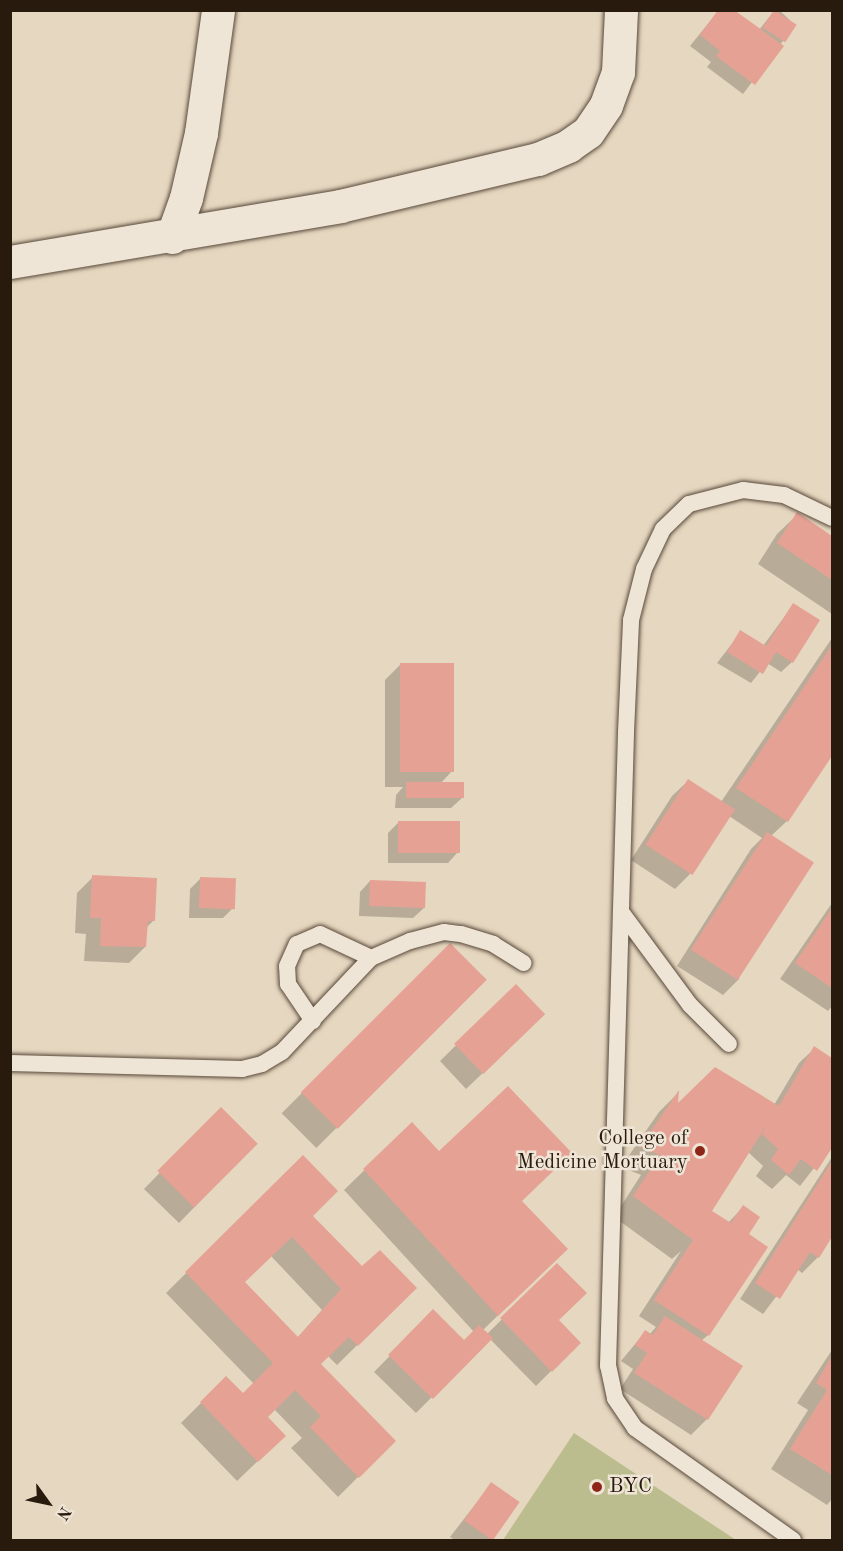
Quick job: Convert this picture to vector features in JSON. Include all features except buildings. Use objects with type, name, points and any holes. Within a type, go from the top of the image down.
[{"type":"street","points":[[172,237],[186,198],[201,133],[218,10]]},
{"type":"street","points":[[10,262],[172,237],[340,206],[538,159],[568,146],[588,132],[606,105],[618,72],[621,10]]},
{"type":"lane","points":[[794,1540],[635,1428],[615,1398],[608,1366],[631,620],[644,569],[663,529],[689,504],[744,490],[784,495],[832,518]]},
{"type":"lane","points":[[622,913],[690,1005],[729,1044]]},
{"type":"lane","points":[[10,1063],[242,1069],[262,1064],[282,1053],[371,958],[410,941],[450,932],[493,944],[523,963]]},
{"type":"lane","points":[[313,1021],[288,984],[287,966],[297,944],[320,934],[371,958]]},
{"type":"green space","name":"BYC","points":[[574,1433],[736,1540],[503,1540]]},
{"type":"place","name":"College of Medicine Mortuary","points":[[700,1151]]},
{"type":"place","name":"BYC","points":[[597,1487]]}]
